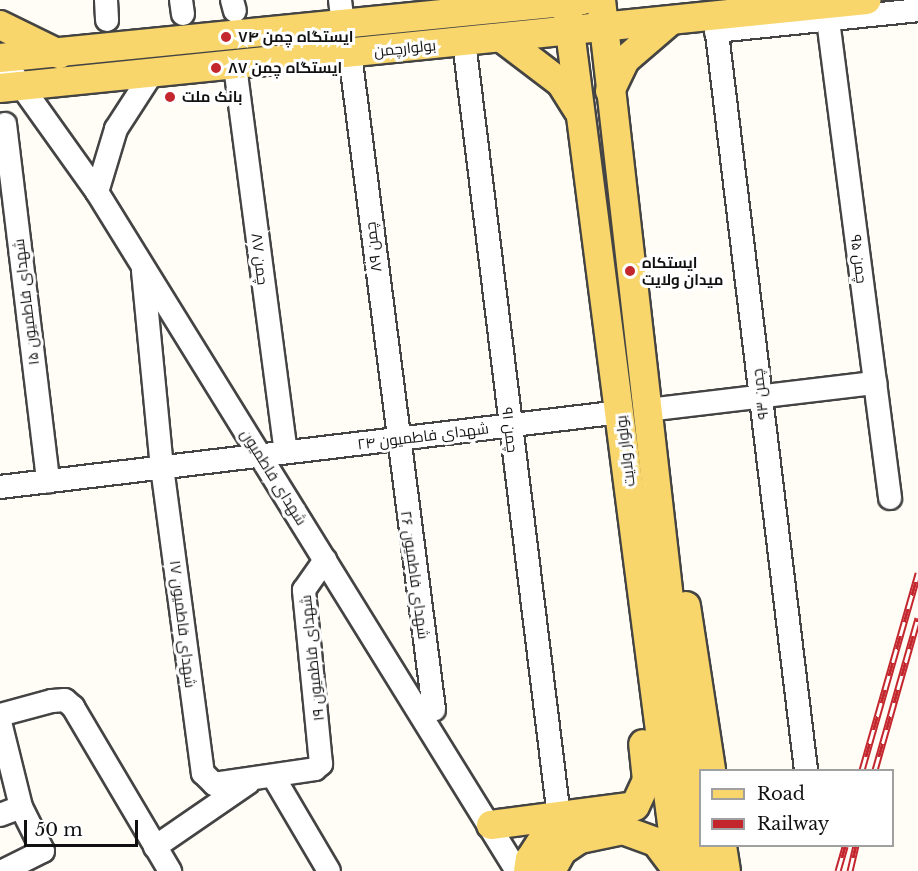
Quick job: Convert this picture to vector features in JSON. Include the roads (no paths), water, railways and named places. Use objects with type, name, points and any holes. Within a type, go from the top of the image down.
[{"type":"main road","name":"بولوار ولایت","points":[[572,0],[570,31],[582,116],[634,411]]},
{"type":"main road","name":"بولوارچمن","points":[[1,57],[59,54],[342,12],[572,0]]},
{"type":"main road","name":"بولوار ولایت","points":[[601,0],[634,411],[645,507],[678,871]]},
{"type":"main road","points":[[604,29],[669,22],[715,24],[867,0]]},
{"type":"main road","points":[[610,91],[625,60],[669,22]]},
{"type":"main road","points":[[0,25],[59,54]]},
{"type":"main road","name":"بولوارچمن","points":[[13,87],[604,29]]},
{"type":"main road","points":[[502,38],[561,83],[582,116]]},
{"type":"main road","name":"بولوار ولایت","points":[[645,507],[700,871]]},
{"type":"main road","points":[[645,507],[688,614],[711,769]]},
{"type":"main road","points":[[491,825],[563,818],[635,806],[647,780],[632,651],[645,507]]},
{"type":"main road","points":[[518,870],[530,859],[548,831],[563,818]]},
{"type":"main road","points":[[551,871],[562,851],[580,839],[623,830],[656,842],[678,871]]},
{"type":"main road","points":[[722,847],[726,871]]},
{"type":"street","points":[[715,24],[828,20],[918,10]]},
{"type":"street","name":"چمن ۹۵","points":[[828,20],[890,498]]},
{"type":"street","name":"چمن ۹۳","points":[[715,24],[806,769]]},
{"type":"street","name":"چمن ۹۱","points":[[464,42],[510,426],[563,818]]},
{"type":"street","name":"چمن ۸۹","points":[[350,54],[396,439]]},
{"type":"street","name":"شهدای فاطمیون","points":[[1,57],[13,87],[97,192],[518,870]]},
{"type":"street","name":"چمن ۸۷","points":[[235,66],[286,452]]},
{"type":"street","points":[[97,192],[116,129],[151,75]]},
{"type":"street","name":"شهدای فاطمیون ۱۵","points":[[5,124],[48,481]]},
{"type":"street","name":"شهدای فاطمیون ۱۷","points":[[143,267],[162,467],[207,780],[214,784],[262,778]]},
{"type":"street","name":"شهدای فاطمیون ۲۴","points":[[261,456],[875,383]]},
{"type":"street","name":"شهدای فاطمیون ۲۶","points":[[396,439],[434,710]]},
{"type":"street","points":[[0,487],[261,456]]},
{"type":"street","name":"شهدای فاطمیون ۱۹","points":[[262,778],[315,769],[321,764],[304,590],[325,560]]},
{"type":"street","points":[[0,715],[65,700],[170,871]]},
{"type":"street","points":[[0,722],[21,807],[43,850],[3,871]]},
{"type":"street","points":[[155,847],[262,778],[329,871]]},
{"type":"street","points":[[0,815],[21,807]]},
{"type":"railway","points":[[862,769],[918,573]]},
{"type":"railway","points":[[875,769],[918,618]]},
{"type":"railway","points":[[838,871],[845,847]]},
{"type":"railway","points":[[850,871],[856,847]]},
{"type":"place","name":"ایستگاه چمن ۷۴","points":[[226,37]]},
{"type":"place","name":"ایستگاه چمن ۸۷","points":[[216,68]]},
{"type":"place","name":"بانک ملت","points":[[170,97]]},
{"type":"place","name":"ایستکاه میدان ولایت","points":[[630,271]]}]
